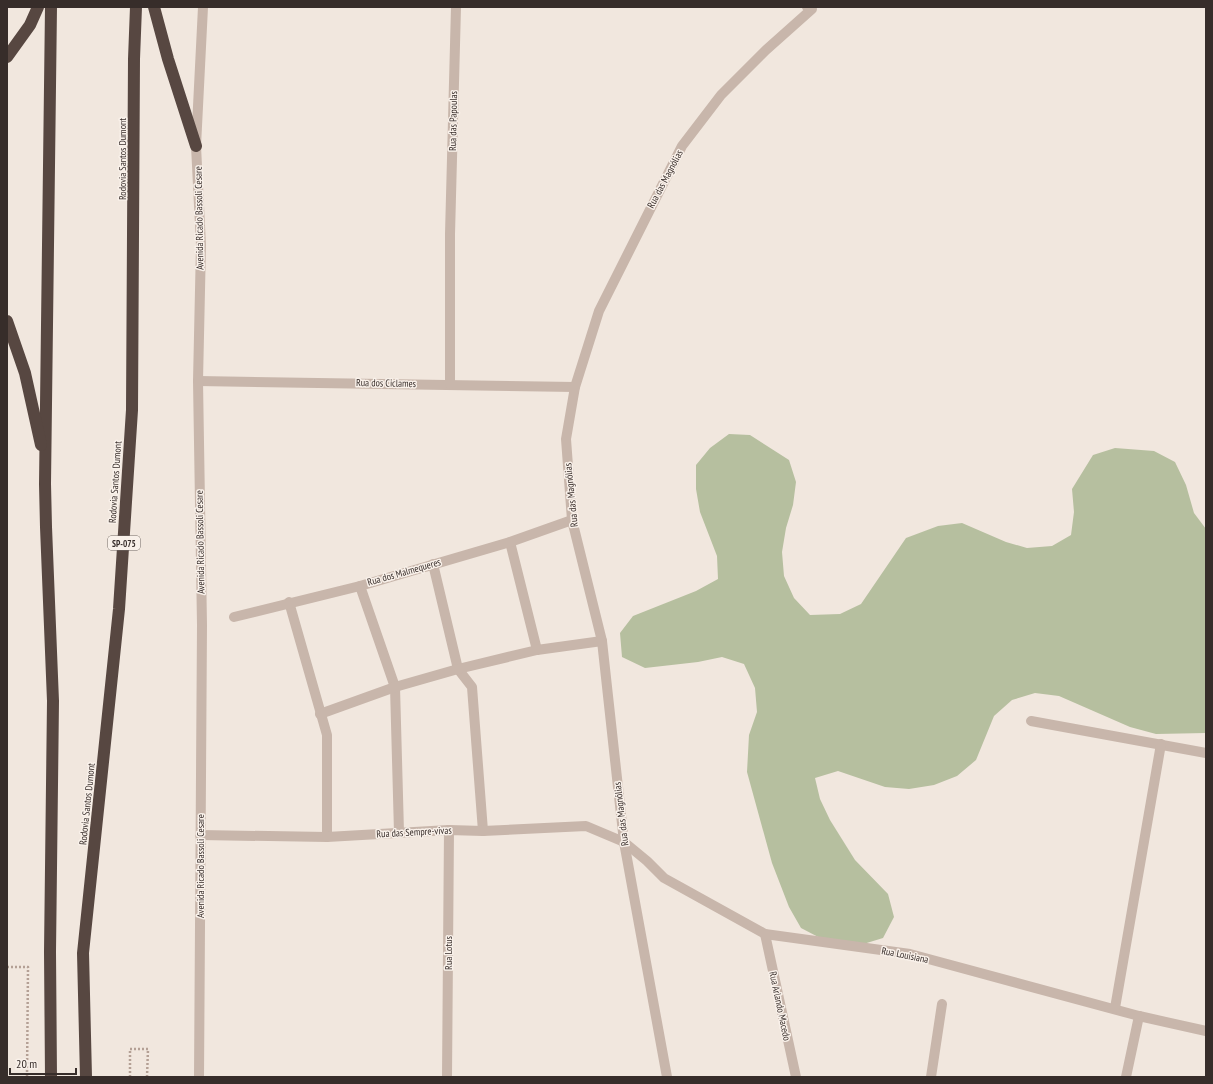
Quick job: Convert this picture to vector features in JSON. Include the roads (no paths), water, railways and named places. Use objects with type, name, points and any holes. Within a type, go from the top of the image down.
[{"type":"highway","points":[[7,57],[26,31],[38,7]]},
{"type":"highway","points":[[51,7],[45,484],[53,702],[50,952],[51,1077]]},
{"type":"highway","name":"Rodovia Santos Dumont","points":[[86,1077],[83,953],[119,609],[132,410],[134,59],[136,7]]},
{"type":"highway","points":[[154,7],[168,59],[196,146]]},
{"type":"highway","points":[[7,321],[25,373],[32,402],[41,447],[45,484]]},
{"type":"street","name":"Avenida Ricado Bassoli Cesare","points":[[199,1077],[202,625],[198,381],[201,245],[196,146],[203,7]]},
{"type":"street","name":"Rua das Papoulas","points":[[450,384],[450,234],[456,7]]},
{"type":"street","name":"Rua das Magnólias","points":[[667,1077],[624,842],[602,641],[572,520],[566,439],[575,387],[599,311],[682,146],[721,95],[766,50],[812,8]]},
{"type":"street","name":"Rua dos Ciclames","points":[[198,381],[575,387]]},
{"type":"street","name":"Rua dos Malmequeres","points":[[234,617],[289,602],[360,586],[510,542],[572,520]]},
{"type":"street","points":[[510,542],[537,650]]},
{"type":"street","points":[[433,564],[458,669],[472,686],[483,831]]},
{"type":"street","points":[[360,586],[395,686],[400,832]]},
{"type":"street","points":[[289,602],[327,734],[327,837]]},
{"type":"street","points":[[320,714],[395,686],[458,669],[537,650],[602,641]]},
{"type":"street","points":[[1031,721],[1206,753]]},
{"type":"street","points":[[1115,1008],[1161,744]]},
{"type":"street","name":"Rua das Sempre-vivas","points":[[200,835],[327,837],[400,832],[449,830],[483,831],[586,826],[624,842]]},
{"type":"street","name":"Rua Lotus","points":[[447,1077],[449,830]]},
{"type":"street","name":"Rua Louisiana","points":[[624,842],[647,860],[664,878],[765,934],[910,954],[1115,1008],[1139,1016],[1206,1031]]},
{"type":"street","name":"Rua Arlando Macedo","points":[[765,934],[796,1077]]},
{"type":"street","points":[[931,1077],[942,1004]]},
{"type":"street","points":[[1126,1077],[1139,1016]]}]
